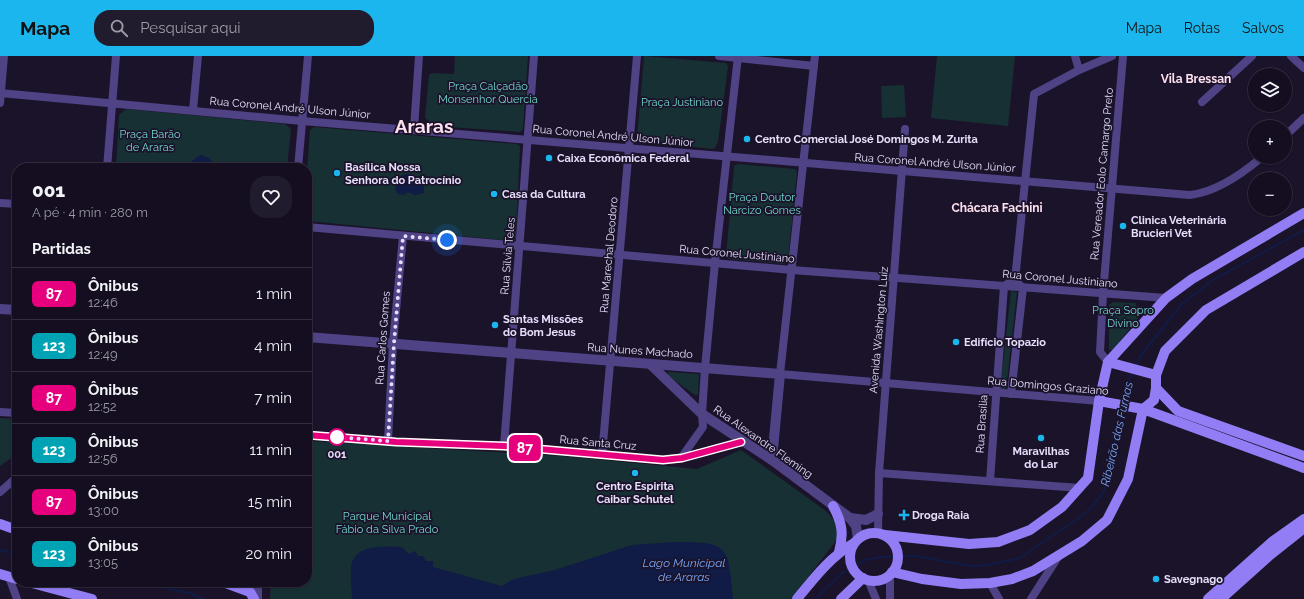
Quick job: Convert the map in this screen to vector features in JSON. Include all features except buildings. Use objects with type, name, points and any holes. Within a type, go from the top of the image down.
[{"type":"main road","points":[[797,599],[819,571],[839,552],[866,534],[882,534],[969,544],[998,542],[1030,530],[1062,507],[1088,478],[1099,401],[1108,362],[1166,298],[1192,279],[1304,213]]},
{"type":"main road","points":[[893,571],[922,579],[961,584],[990,583],[1012,579],[1033,571],[1082,542],[1107,520],[1128,479],[1143,409],[1154,400],[1156,375],[1165,351],[1206,310],[1304,252]]},
{"type":"main road","points":[[1108,362],[1156,375]]},
{"type":"main road","points":[[1156,388],[1178,411],[1304,456]]},
{"type":"main road","name":"Rua Domingos Graziano","points":[[1099,401],[1143,409],[1304,468]]},
{"type":"main road","points":[[833,506],[840,518],[843,530],[839,552]]},
{"type":"main road","points":[[1208,599],[1273,541],[1304,519]]},
{"type":"main road","points":[[0,524],[12,528]]},
{"type":"main road","points":[[1221,599],[1270,555],[1304,528]]},
{"type":"main road","points":[[856,541],[850,551],[850,559],[863,577],[876,581],[893,571],[898,552],[895,545],[882,534]]},
{"type":"main road","points":[[841,599],[863,577]]},
{"type":"main road","points":[[47,587],[92,599]]},
{"type":"main road","points":[[232,587],[251,597]]},
{"type":"street","points":[[0,103],[4,56]]},
{"type":"street","points":[[107,163],[116,56]]},
{"type":"street","points":[[193,110],[198,56]]},
{"type":"street","points":[[298,163],[308,56]]},
{"type":"street","points":[[414,129],[419,56]]},
{"type":"street","name":"Rua Silvia Teles","points":[[504,446],[534,56]]},
{"type":"street","name":"Rua Marechal Deodoro","points":[[602,455],[612,361],[637,56]]},
{"type":"street","points":[[719,56],[814,66]]},
{"type":"street","points":[[772,460],[815,56]]},
{"type":"street","points":[[1075,56],[1079,70]]},
{"type":"street","points":[[1015,280],[1024,180],[1034,94],[1079,70],[1112,56]]},
{"type":"street","name":"Rua Vereador Eolo Camargo Preto","points":[[1108,362],[1100,352],[1103,294],[1123,56]]},
{"type":"street","points":[[1202,102],[1252,56]]},
{"type":"street","points":[[1291,56],[1304,68]]},
{"type":"street","points":[[682,458],[703,427],[702,414],[705,368],[715,262],[738,57]]},
{"type":"street","name":"Rua Coronel André Ulson Júnior","points":[[0,93],[302,121],[414,129],[804,164],[1024,180],[1190,195],[1198,194],[1241,175],[1254,164]]},
{"type":"street","points":[[1292,129],[1304,118]]},
{"type":"street","name":"Avenida Washington Luiz","points":[[882,534],[878,514],[879,474],[905,130]]},
{"type":"street","points":[[0,203],[12,204]]},
{"type":"street","name":"Rua Coronel Justiniano","points":[[312,227],[792,270],[1166,298]]},
{"type":"street","name":"Rua Carlos Gomes","points":[[388,441],[403,236]]},
{"type":"street","points":[[1004,286],[1015,280]]},
{"type":"street","points":[[1012,394],[1023,288],[1015,280]]},
{"type":"street","name":"Rua Brasília","points":[[990,481],[995,393],[1004,286]]},
{"type":"street","points":[[0,309],[12,310]]},
{"type":"street","name":"Rua Nunes Machado","points":[[312,336],[780,374]]},
{"type":"street","name":"Rua Alexandre Fleming","points":[[650,364],[702,414],[741,442],[772,460],[850,518]]},
{"type":"street","name":"Rua Domingos Graziano","points":[[780,374],[1099,401]]},
{"type":"street","points":[[0,412],[12,413]]},
{"type":"street","name":"Rua Santa Cruz","points":[[312,435],[388,441],[504,446],[663,460],[682,458],[741,442]]},
{"type":"street","points":[[879,474],[1080,488]]},
{"type":"street","points":[[0,492],[12,481]]},
{"type":"street","points":[[850,518],[866,520],[878,514]]},
{"type":"street","points":[[850,518],[856,526],[856,541]]},
{"type":"street","points":[[1031,599],[1058,557]]},
{"type":"street","points":[[890,599],[893,571]]},
{"type":"street","points":[[863,577],[876,599]]},
{"type":"street","points":[[990,583],[999,599]]},
{"type":"street","points":[[12,587],[16,599]]},
{"type":"street","points":[[251,597],[252,587]]},
{"type":"street","points":[[258,587],[258,599]]},
{"type":"green space","name":"Praça Calçadão Monsenhor Quercia","points":[[455,56],[528,56],[523,129],[520,132],[435,126],[425,118],[429,75],[432,73],[454,74]]},
{"type":"green space","name":"Praça Justiniano","points":[[644,56],[726,63],[728,67],[718,142],[714,149],[642,142],[637,138]]},
{"type":"green space","points":[[937,56],[1015,56],[1008,126],[931,118]]},
{"type":"green space","points":[[904,85],[906,117],[882,118],[881,86]]},
{"type":"green space","name":"Praça Barão de Araras","points":[[126,109],[285,124],[291,129],[288,163],[116,163],[119,115]]},
{"type":"green space","points":[[314,127],[516,144],[520,146],[516,238],[513,241],[312,221],[312,163],[308,163],[310,130]]},
{"type":"green space","name":"Praça Doutor Narcizo Gomes","points":[[738,164],[795,169],[797,172],[788,260],[784,264],[729,259],[726,257],[734,166]]},
{"type":"green space","points":[[1011,291],[1017,292],[1006,389],[1000,389]]},
{"type":"green space","name":"Praça Sopro Divino","points":[[1113,302],[1135,303],[1139,311],[1139,317],[1113,350],[1109,350],[1109,305]]},
{"type":"green space","points":[[668,372],[699,374],[698,395],[695,395],[668,376]]},
{"type":"green space","points":[[0,418],[12,419],[12,458],[0,466]]},
{"type":"green space","name":"Parque Municipal Fábio da Silva Prado","points":[[312,441],[561,456],[697,469],[741,450],[826,511],[836,522],[839,537],[791,599],[270,599],[271,587],[312,587]]},
{"type":"water","points":[[200,155],[209,158],[213,163],[191,163]]},
{"type":"water","points":[[405,174],[412,175],[424,183],[424,193],[415,195],[408,192],[404,195],[398,194],[395,189],[399,177]]},
{"type":"water","name":"Lago Municipal de Araras","points":[[674,542],[706,543],[723,550],[730,567],[733,599],[352,599],[352,562],[356,555],[369,548],[402,547],[409,554],[415,551],[418,556],[423,556],[426,561],[433,561],[433,567],[502,586],[514,579],[555,570],[632,545]]},
{"type":"waterway","name":"Ribeirão das Furnas","points":[[1136,366],[1141,355],[1182,304],[1213,280],[1304,230]]},
{"type":"waterway","name":"Ribeirão das Furnas","points":[[1124,402],[1128,383],[1133,372]]},
{"type":"waterway","name":"Ribeirão das Furnas","points":[[815,599],[842,573],[865,560],[880,557],[915,556],[972,566],[987,565],[1020,558],[1083,515],[1092,507],[1104,491],[1123,408]]},
{"type":"waterway","name":"Ribeirão das Furnas","points":[[0,550],[12,553]]},
{"type":"waterway","name":"Ribeirão das Furnas","points":[[162,587],[189,593],[204,599]]},
{"type":"bus line","name":"87","points":[[312,435],[396,442],[504,446],[663,460],[682,458],[741,442]]},
{"type":"place","name":"Centro Comercial José Domingos M. Zurita","points":[[747,139]]},
{"type":"place","name":"Caixa Econômica Federal","points":[[549,158]]},
{"type":"place","name":"Basílica Nossa Senhora do Patrocínio","points":[[337,173]]},
{"type":"place","name":"Casa da Cultura","points":[[494,194]]},
{"type":"place","name":"Clinica Veterinária Brucieri Vet","points":[[1123,226]]},
{"type":"place","name":"Santas Missões do Bom Jesus","points":[[495,325]]},
{"type":"place","name":"Edifício Topazio","points":[[956,342]]},
{"type":"place","name":"001","points":[[337,437]]},
{"type":"place","name":"Maravilhas do Lar","points":[[1041,438]]},
{"type":"place","name":"Centro Espirita Caibar Schutel","points":[[635,473]]},
{"type":"place","name":"Droga Raia","points":[[904,515]]},
{"type":"place","name":"Savegnago","points":[[1156,579]]},
{"type":"district","name":"Vila Bressan","points":[[1196,79]]},
{"type":"district","name":"Araras","points":[[424,126]]},
{"type":"district","name":"Chácara Fachini","points":[[997,208]]},
{"type":"route","points":[[337,437],[388,441],[403,236],[447,240]]}]
